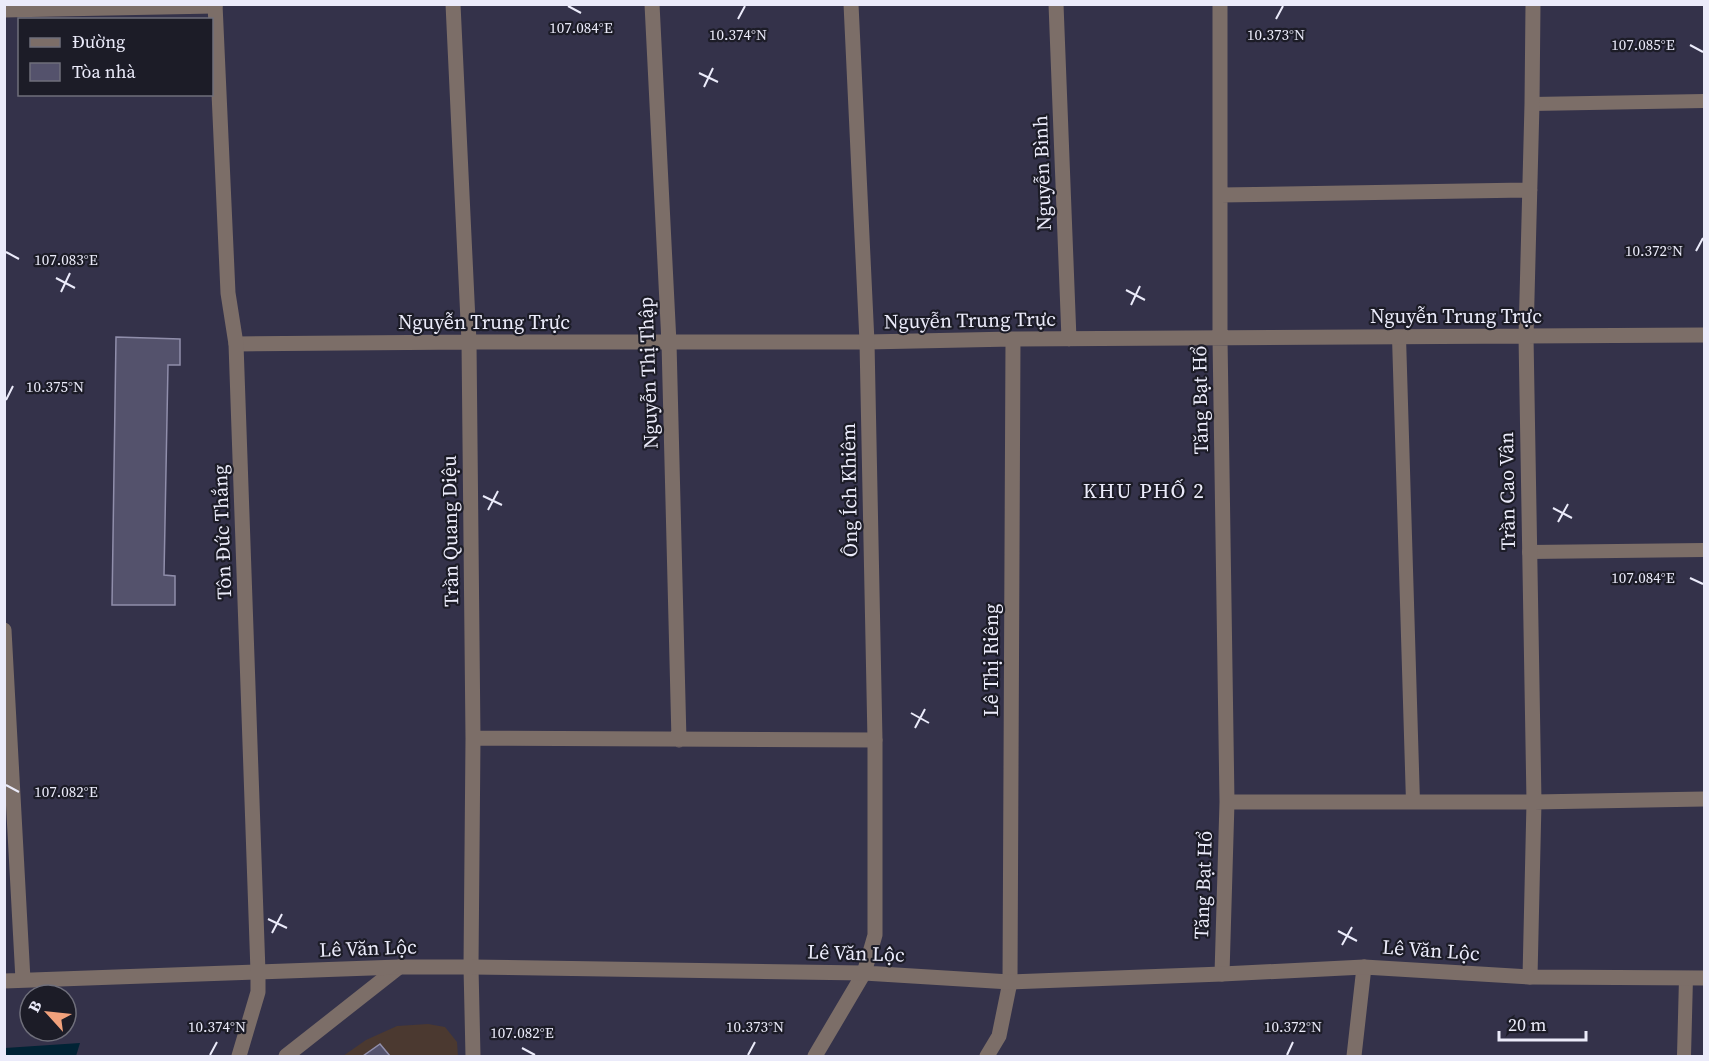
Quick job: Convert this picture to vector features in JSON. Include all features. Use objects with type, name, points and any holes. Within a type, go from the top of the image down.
[{"type":"street","name":"Trần Quang Diệu","points":[[453,4],[468,342],[473,738],[471,967],[473,1056]]},
{"type":"street","name":"Nguyễn Thị Thập","points":[[652,4],[669,343],[679,740]]},
{"type":"street","name":"Ông Ích Khiêm","points":[[815,1056],[864,973],[875,935],[875,740],[867,342],[851,4]]},
{"type":"street","name":"Nguyễn Bình","points":[[1056,4],[1069,339]]},
{"type":"street","name":"Tăng Bạt Hổ","points":[[1220,4],[1220,338],[1227,802],[1222,974]]},
{"type":"street","name":"Trần Cao Vân","points":[[1530,977],[1534,802],[1526,336],[1533,4]]},
{"type":"street","points":[[4,10],[215,5]]},
{"type":"street","name":"Tôn Đức Thắng","points":[[215,5],[228,293],[236,344],[258,972],[258,992],[239,1056]]},
{"type":"street","points":[[1220,195],[1530,190]]},
{"type":"street","name":"Nguyễn Trung Trực","points":[[236,344],[867,342],[1704,335]]},
{"type":"street","name":"Lê Thị Riêng","points":[[987,1056],[999,1036],[1010,982],[1013,339]]},
{"type":"street","points":[[4,630],[23,980]]},
{"type":"street","points":[[473,738],[875,740]]},
{"type":"street","points":[[1227,802],[1534,802],[1704,799]]},
{"type":"street","points":[[1354,1056],[1364,966]]},
{"type":"street","name":"Lê Văn Lộc","points":[[4,981],[399,967],[864,973],[1010,982],[1364,966],[1530,977],[1704,978]]},
{"type":"street","points":[[286,1056],[399,967]]},
{"type":"lane","points":[[1532,104],[1704,101]]},
{"type":"lane","points":[[1399,337],[1413,802]]},
{"type":"lane","points":[[1529,552],[1704,550]]},
{"type":"lane","points":[[1684,1056],[1686,978]]},
{"type":"shaded area","points":[[428,1024],[445,1027],[457,1042],[458,1056],[343,1056],[366,1040],[397,1026]]},
{"type":"water","points":[[80,1043],[76,1056],[5,1056],[5,1048]]},
{"type":"building","points":[[116,337],[180,339],[180,365],[168,365],[164,575],[175,576],[175,605],[112,605]]},
{"type":"building","points":[[380,1044],[390,1056],[363,1056]]},
{"type":"district","name":"KHU PHỐ 2","points":[[1144,491]]}]
